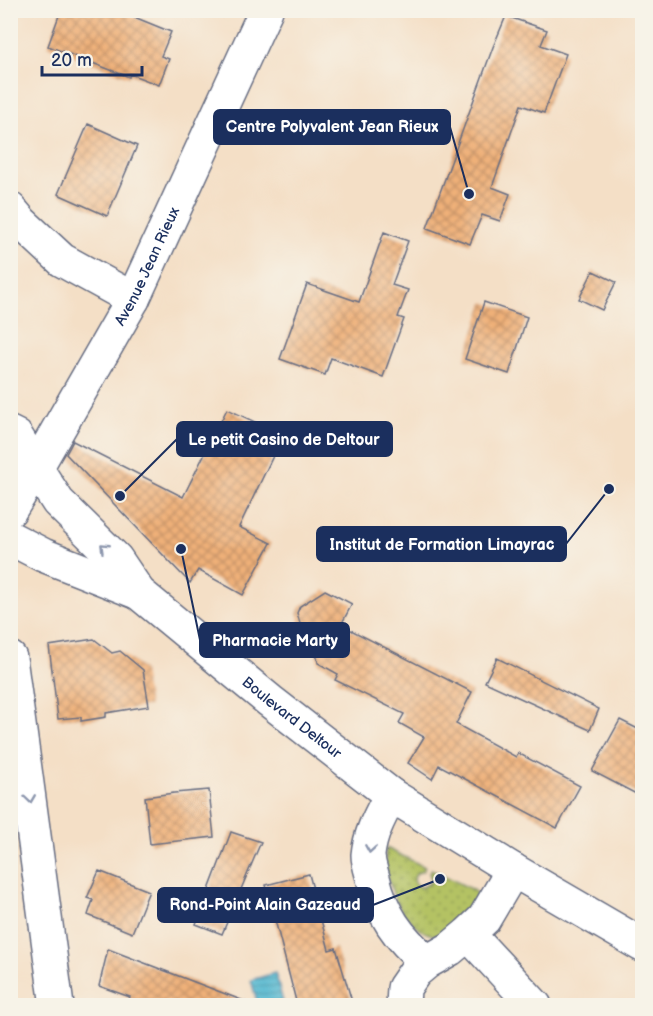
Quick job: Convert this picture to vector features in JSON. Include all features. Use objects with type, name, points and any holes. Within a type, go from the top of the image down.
[{"type":"street","name":"Avenue Jean Rieux","points":[[10,510],[133,299],[266,10]]},
{"type":"street","points":[[10,209],[62,260],[133,299]]},
{"type":"street","name":"Boulevard Deltour","points":[[10,434],[16,436],[57,502],[116,559],[139,593],[270,701],[391,795],[642,945]]},
{"type":"street","name":"Boulevard Deltour","points":[[10,538],[43,555],[139,593]]},
{"type":"street","points":[[10,658],[57,1005]]},
{"type":"street","points":[[391,795],[373,831],[368,857],[376,888],[390,923],[410,947],[427,962]]},
{"type":"street","points":[[403,1005],[404,988],[415,972],[450,949],[484,919],[513,870]]},
{"type":"street","points":[[468,934],[535,1005]]},
{"type":"green space","points":[[386,848],[425,867],[423,871],[417,873],[414,879],[421,888],[430,883],[431,869],[475,891],[477,897],[448,932],[440,936],[428,934],[404,914],[389,882]]},
{"type":"water","points":[[275,973],[284,1005],[258,1005],[251,980]]},
{"type":"building","points":[[61,10],[117,10],[171,32],[161,56],[169,59],[159,85],[130,74],[129,77],[48,46]]},
{"type":"building","points":[[506,16],[547,30],[541,45],[566,54],[544,113],[521,105],[492,187],[510,194],[500,221],[482,215],[470,244],[427,228]]},
{"type":"building","points":[[88,124],[137,146],[107,216],[58,194]]},
{"type":"building","points":[[384,232],[408,241],[392,285],[408,290],[398,317],[404,319],[383,377],[331,358],[325,375],[280,359],[307,284],[359,302]]},
{"type":"building","points":[[593,271],[616,282],[602,310],[579,299]]},
{"type":"building","points":[[484,302],[527,317],[509,374],[465,359]]},
{"type":"building","points":[[227,409],[283,435],[239,527],[271,543],[243,595],[198,570],[190,583],[66,454],[73,441],[183,497]]},
{"type":"building","points":[[325,590],[352,604],[341,625],[472,692],[456,724],[516,757],[518,753],[580,786],[557,828],[439,765],[432,779],[408,763],[424,737],[399,723],[404,714],[335,680],[338,674],[318,663],[316,652],[295,642],[302,630],[297,613],[300,606]]},
{"type":"building","points":[[94,639],[112,653],[120,651],[143,670],[149,706],[106,713],[106,717],[81,721],[81,717],[58,719],[49,646]]},
{"type":"building","points":[[497,658],[599,709],[590,730],[485,682]]},
{"type":"building","points":[[620,720],[642,731],[642,797],[592,771]]},
{"type":"building","points":[[209,790],[214,837],[150,844],[145,797]]},
{"type":"building","points":[[231,832],[261,842],[222,934],[196,924]]},
{"type":"building","points":[[99,871],[149,891],[132,933],[88,915],[93,900],[87,898]]},
{"type":"building","points":[[309,874],[329,950],[336,948],[353,1005],[297,1005],[266,885]]},
{"type":"building","points":[[108,949],[249,1003],[248,1005],[127,1005],[130,997],[99,986]]},
{"type":"place","name":"Centre Polyvalent Jean Rieux","points":[[469,194]]},
{"type":"place","name":"Institut de Formation Limayrac","points":[[609,489]]},
{"type":"place","name":"Le petit Casino de Deltour","points":[[120,496]]},
{"type":"place","name":"Pharmacie Marty","points":[[181,549]]},
{"type":"place","name":"Rond-Point Alain Gazeaud","points":[[440,879]]}]
